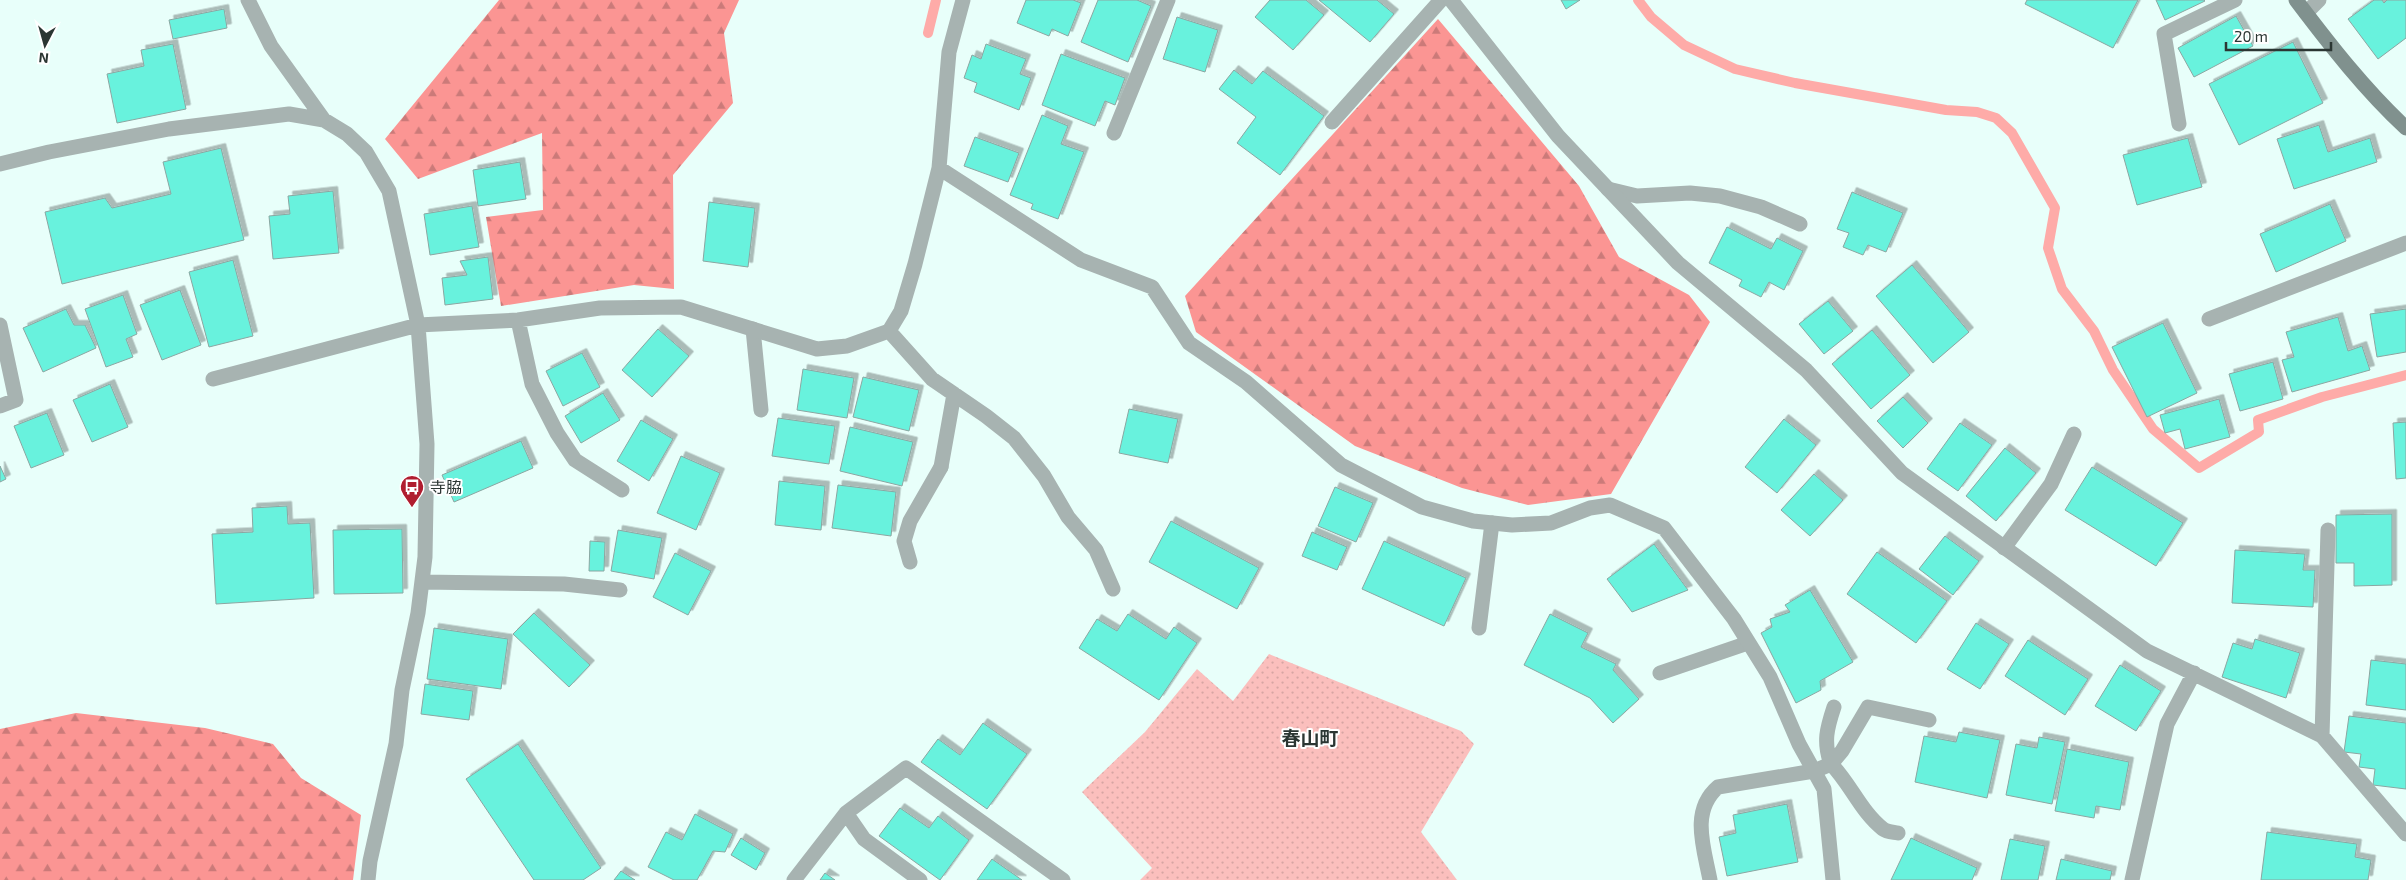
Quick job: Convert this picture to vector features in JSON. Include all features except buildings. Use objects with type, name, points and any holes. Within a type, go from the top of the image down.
[{"type":"street","points":[[248,0],[271,46],[324,120]]},
{"type":"street","points":[[213,379],[418,325],[518,320],[600,308],[681,308],[817,349],[847,346],[889,331],[901,311],[939,168],[949,52],[963,0]]},
{"type":"street","points":[[1114,133],[1168,0]]},
{"type":"street","points":[[1332,122],[1441,0]]},
{"type":"street","points":[[1451,0],[1558,136],[1678,263],[1806,370],[1902,473],[2147,651],[2322,736],[2406,834]]},
{"type":"street","points":[[2179,124],[2164,34],[2235,0]]},
{"type":"street","points":[[2296,0],[2365,86],[2406,128]]},
{"type":"street","points":[[2306,13],[2318,0]]},
{"type":"street","points":[[0,164],[50,152],[169,129],[288,114],[324,120],[347,134],[366,152],[389,191],[418,325],[427,444],[426,557],[402,690],[396,744],[370,861],[368,880]]},
{"type":"street","points":[[939,168],[1081,260],[1152,288],[1189,343],[1246,382],[1341,465],[1422,507],[1473,521],[1512,525],[1551,523],[1590,508],[1610,505],[1664,528],[1734,619],[1770,677],[1798,744],[1824,789],[1833,880]]},
{"type":"street","points":[[1608,189],[1637,196],[1690,193],[1720,196],[1761,207],[1800,224]]},
{"type":"street","points":[[2209,318],[2406,243]]},
{"type":"street","points":[[518,320],[532,384],[557,433],[575,460],[622,490]]},
{"type":"street","points":[[0,325],[16,400],[0,406]]},
{"type":"street","points":[[754,329],[761,410]]},
{"type":"street","points":[[889,331],[932,379],[1014,438],[1044,476],[1068,517],[1096,550],[1113,589]]},
{"type":"street","points":[[910,562],[904,541],[910,521],[941,467],[954,394]]},
{"type":"street","points":[[2004,548],[2050,484],[2074,434]]},
{"type":"street","points":[[1479,628],[1492,523]]},
{"type":"street","points":[[2322,736],[2328,530]]},
{"type":"street","points":[[422,582],[564,584],[620,590]]},
{"type":"street","points":[[1660,673],[1748,643]]},
{"type":"street","points":[[2132,880],[2167,724],[2194,673]]},
{"type":"street","points":[[1834,707],[1826,730],[1826,749],[1831,764],[1844,777],[1857,798],[1884,831],[1898,833]]},
{"type":"street","points":[[1710,880],[1700,830],[1702,811],[1708,796],[1718,787],[1814,771],[1831,764],[1842,751],[1868,707],[1929,720]]},
{"type":"street","points":[[794,880],[846,813],[906,768],[1063,880]]},
{"type":"street","points":[[846,813],[864,839],[920,880]]},
{"type":"shaded area","points":[[1269,654],[1461,731],[1474,744],[1421,832],[1457,880],[1140,880],[1152,868],[1082,792],[1145,732],[1197,669],[1233,701]]},
{"type":"green space","points":[[499,0],[739,0],[724,33],[733,103],[673,175],[674,289],[634,285],[501,306],[486,217],[543,210],[542,133],[418,179],[385,139]]},
{"type":"green space","points":[[1438,19],[1579,186],[1619,257],[1689,295],[1710,322],[1611,494],[1528,505],[1462,488],[1355,446],[1196,332],[1185,296]]},
{"type":"green space","points":[[76,713],[205,728],[273,744],[301,778],[361,815],[353,880],[0,880],[0,729]]},
{"type":"waterway","points":[[928,33],[936,0]]},
{"type":"waterway","points":[[1638,0],[1651,17],[1684,45],[1735,69],[1795,83],[1946,110],[1977,112],[1996,118],[2012,133],[2055,208],[2048,248],[2062,289],[2094,331],[2113,370],[2153,429],[2199,468],[2259,432],[2258,420],[2322,397],[2406,375]]},
{"type":"place","name":"寺脇","points":[[412,508]]},
{"type":"district","name":"春山町","points":[[1310,738]]}]
